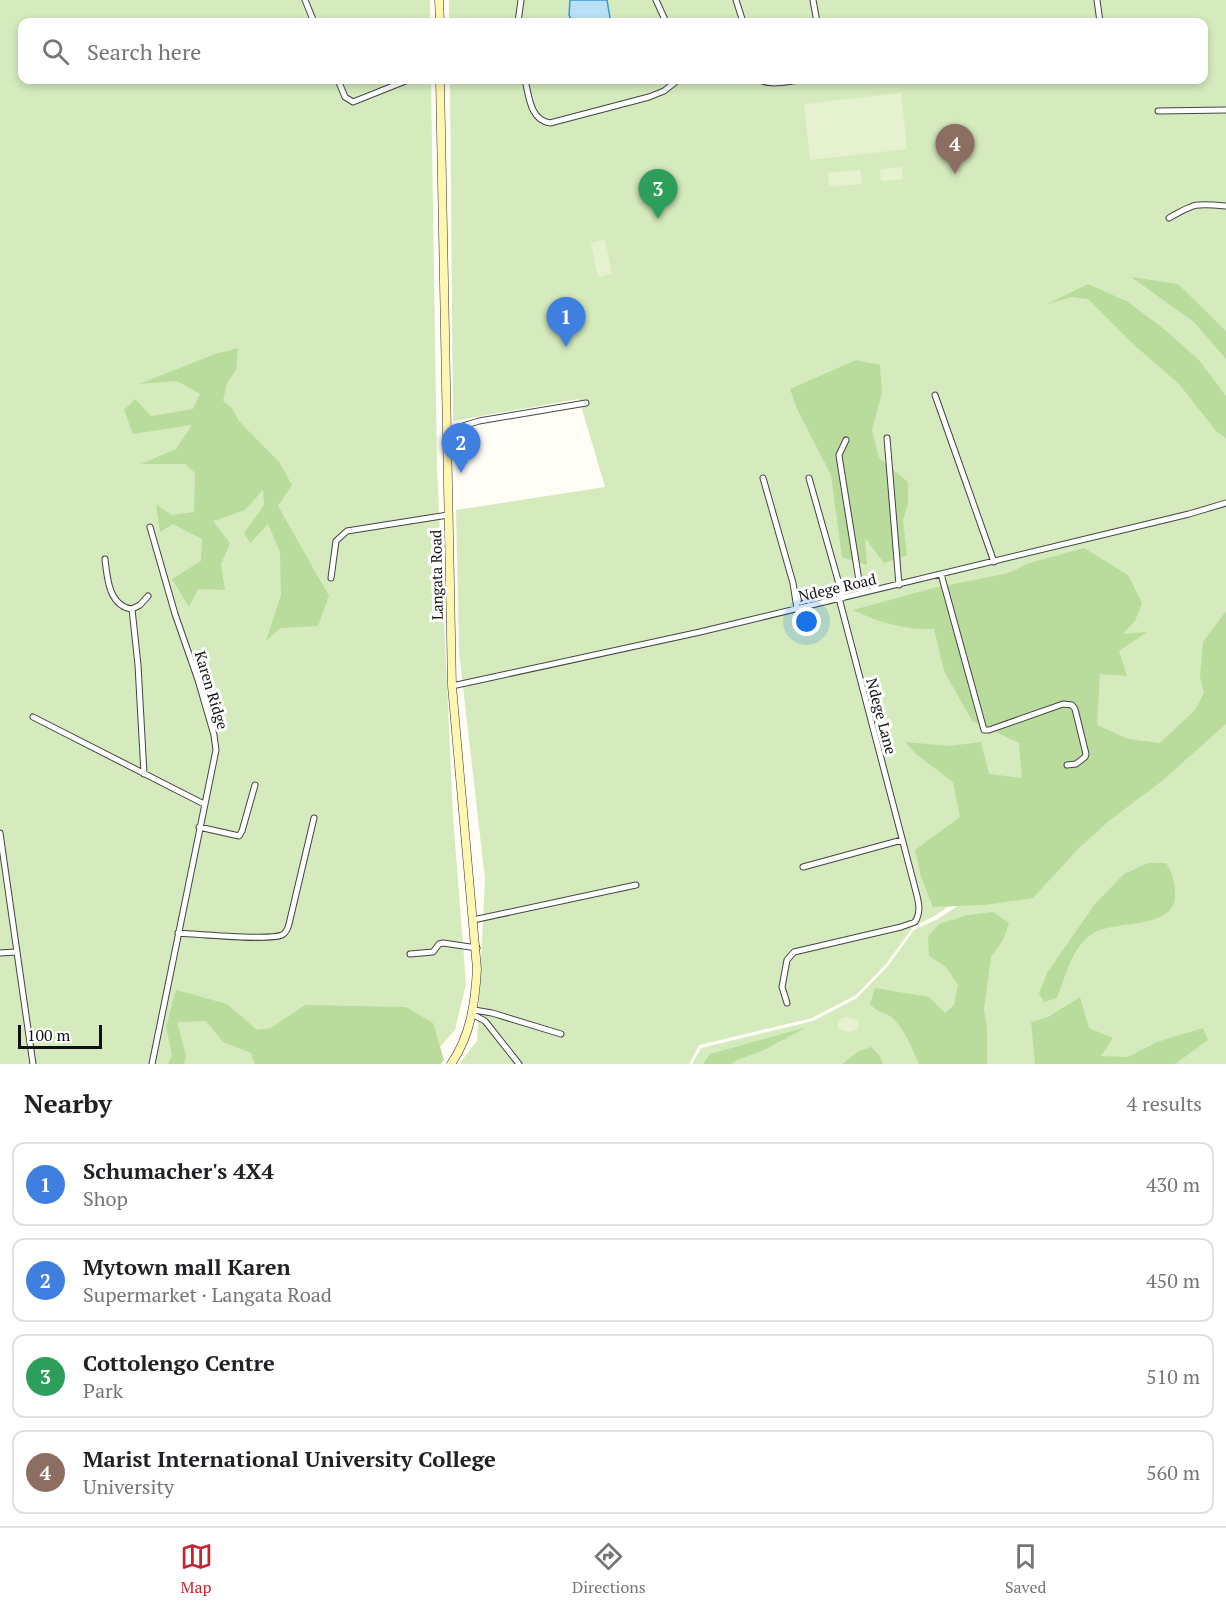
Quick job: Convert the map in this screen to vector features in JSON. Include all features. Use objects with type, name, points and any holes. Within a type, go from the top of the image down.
[{"type":"main road","points":[[439,0],[440,18]]},
{"type":"main road","name":"Langata Road","points":[[440,84],[452,686],[477,948],[476,995],[473,1012],[465,1039],[451,1064]]},
{"type":"street","points":[[305,0],[312,18]]},
{"type":"street","points":[[519,18],[521,0]]},
{"type":"street","points":[[656,0],[664,18]]},
{"type":"street","points":[[736,0],[742,18]]},
{"type":"street","points":[[813,0],[816,18]]},
{"type":"street","points":[[1097,0],[1099,18]]},
{"type":"street","points":[[340,84],[345,97],[353,102],[398,84]]},
{"type":"street","points":[[526,84],[535,115],[541,121],[550,123],[649,97],[664,91],[673,84]]},
{"type":"street","points":[[1158,111],[1226,110]]},
{"type":"street","points":[[1169,218],[1191,205],[1226,206]]},
{"type":"street","points":[[935,395],[994,562]]},
{"type":"street","points":[[447,431],[480,421],[586,403]]},
{"type":"street","points":[[887,438],[899,585]]},
{"type":"street","points":[[846,440],[839,455],[861,593]]},
{"type":"street","points":[[763,478],[793,583],[797,609]]},
{"type":"street","name":"Ndege Lane","points":[[787,1003],[782,987],[787,960],[794,952],[912,924],[917,919],[919,906],[810,478]]},
{"type":"street","name":"Ndege Road","points":[[452,686],[700,632],[1226,504]]},
{"type":"street","points":[[332,578],[336,541],[347,531],[448,515]]},
{"type":"street","name":"Karen Ridge","points":[[150,527],[216,744],[214,766],[199,827],[152,1064]]},
{"type":"street","points":[[105,559],[108,583],[114,597],[123,606],[132,609],[140,605],[148,596]]},
{"type":"street","points":[[941,574],[984,730],[1063,704],[1072,705],[1086,754],[1076,764],[1066,765]]},
{"type":"street","points":[[132,609],[138,666],[144,774]]},
{"type":"street","points":[[33,717],[204,804]]},
{"type":"street","points":[[199,827],[239,836],[255,785]]},
{"type":"street","points":[[178,933],[266,937],[282,935],[289,924],[314,818]]},
{"type":"street","points":[[0,833],[33,1064]]},
{"type":"street","points":[[803,867],[902,840]]},
{"type":"street","points":[[473,920],[636,885]]},
{"type":"street","points":[[410,954],[433,952],[439,944],[443,943],[477,948]]},
{"type":"street","points":[[0,953],[16,952]]},
{"type":"street","points":[[473,1012],[492,1013],[561,1034]]},
{"type":"street","points":[[473,1012],[485,1021],[519,1064]]},
{"type":"green space","points":[[0,0],[430,0],[430,18],[18,18],[18,84],[431,84],[437,467],[453,816],[466,984],[455,1030],[425,1064],[0,1064]]},
{"type":"green space","points":[[449,0],[1226,0],[1226,701],[1151,765],[936,915],[913,927],[886,964],[856,995],[812,1018],[699,1045],[689,1064],[459,1064],[477,1041],[485,879],[459,652],[456,510],[605,487],[579,399],[453,421],[450,84],[1208,84],[1208,18],[449,18]]},
{"type":"green space","points":[[901,93],[907,149],[810,160],[804,104]]},
{"type":"green space","points":[[902,167],[903,179],[881,181],[880,169]]},
{"type":"green space","points":[[860,170],[862,184],[829,187],[828,173]]},
{"type":"green space","points":[[605,240],[612,274],[598,277],[591,243]]},
{"type":"green space","points":[[1131,277],[1178,284],[1226,331],[1226,359],[1194,322]]},
{"type":"green space","points":[[1088,284],[1128,302],[1164,329],[1199,360],[1226,396],[1226,438],[1217,432],[1179,384],[1133,344],[1088,299],[1071,297],[1045,305]]},
{"type":"green space","points":[[238,348],[236,370],[227,383],[223,401],[232,408],[239,421],[279,462],[292,485],[278,506],[329,596],[318,626],[280,628],[266,641],[281,595],[280,552],[268,524],[250,543],[244,533],[264,505],[263,490],[245,510],[213,521],[230,543],[221,564],[225,590],[198,589],[189,607],[172,579],[201,561],[202,539],[173,524],[160,532],[156,504],[171,515],[194,512],[195,473],[185,464],[141,464],[176,449],[192,425],[133,434],[124,410],[135,399],[151,416],[193,409],[200,394],[177,381],[139,384],[215,354]]},
{"type":"green space","points":[[856,360],[880,365],[882,393],[872,430],[879,458],[908,482],[908,503],[903,521],[907,555],[884,563],[865,538],[867,565],[842,557],[831,475],[797,409],[790,389]]},
{"type":"green space","points":[[1084,548],[1128,575],[1142,603],[1135,621],[1123,634],[1147,632],[1119,651],[1127,676],[1100,674],[1097,725],[1128,739],[1160,743],[1195,710],[1204,693],[1200,677],[1203,642],[1226,611],[1226,724],[1162,781],[1110,820],[1077,850],[1033,898],[984,905],[933,907],[921,877],[915,850],[960,817],[953,782],[917,755],[905,742],[949,746],[981,742],[989,774],[1022,778],[1019,743],[972,721],[944,671],[934,629],[892,625],[853,610],[933,588],[1009,573],[1029,563]]},
{"type":"green space","points":[[1226,705],[1226,1064],[692,1064],[701,1048],[813,1021],[857,998],[888,966],[914,930],[938,919],[1018,866]]},
{"type":"green space","points":[[1148,863],[1166,863],[1172,874],[1174,885],[1173,905],[1156,919],[1102,929],[1085,939],[1074,954],[1057,998],[1044,1002],[1039,994],[1047,973],[1095,904],[1124,874]]},
{"type":"green space","points":[[993,912],[1009,923],[1003,940],[991,957],[984,1009],[987,1029],[987,1064],[919,1064],[896,1021],[870,1004],[875,988],[929,997],[945,1013],[954,1005],[958,985],[946,967],[929,956],[928,937],[939,924],[968,915]]},
{"type":"green space","points":[[176,990],[227,1004],[257,1030],[271,1028],[305,1005],[406,1007],[433,1023],[444,1060],[441,1064],[255,1064],[251,1053],[223,1042],[206,1021],[177,1022],[186,1056],[184,1064],[168,1064],[172,1055],[166,1027]]},
{"type":"green space","points":[[1080,997],[1089,1028],[1113,1038],[1101,1056],[1128,1057],[1157,1042],[1203,1028],[1208,1040],[1175,1064],[1035,1064],[1031,1022],[1048,1017]]},
{"type":"green space","points":[[847,1017],[859,1022],[857,1030],[848,1032],[838,1029],[838,1022],[841,1018]]},
{"type":"green space","points":[[807,1027],[764,1050],[731,1064],[703,1064],[710,1054]]},
{"type":"green space","points":[[871,1047],[880,1056],[883,1064],[842,1064],[859,1051]]},
{"type":"water","points":[[570,0],[607,0],[610,18],[570,18]]},
{"type":"place","name":"Marist International University College","points":[[955,174]]},
{"type":"place","name":"Cottolengo Centre","points":[[658,219]]},
{"type":"place","name":"Schumacher's 4X4","points":[[566,347]]},
{"type":"place","name":"Mytown mall Karen","points":[[461,473]]}]
